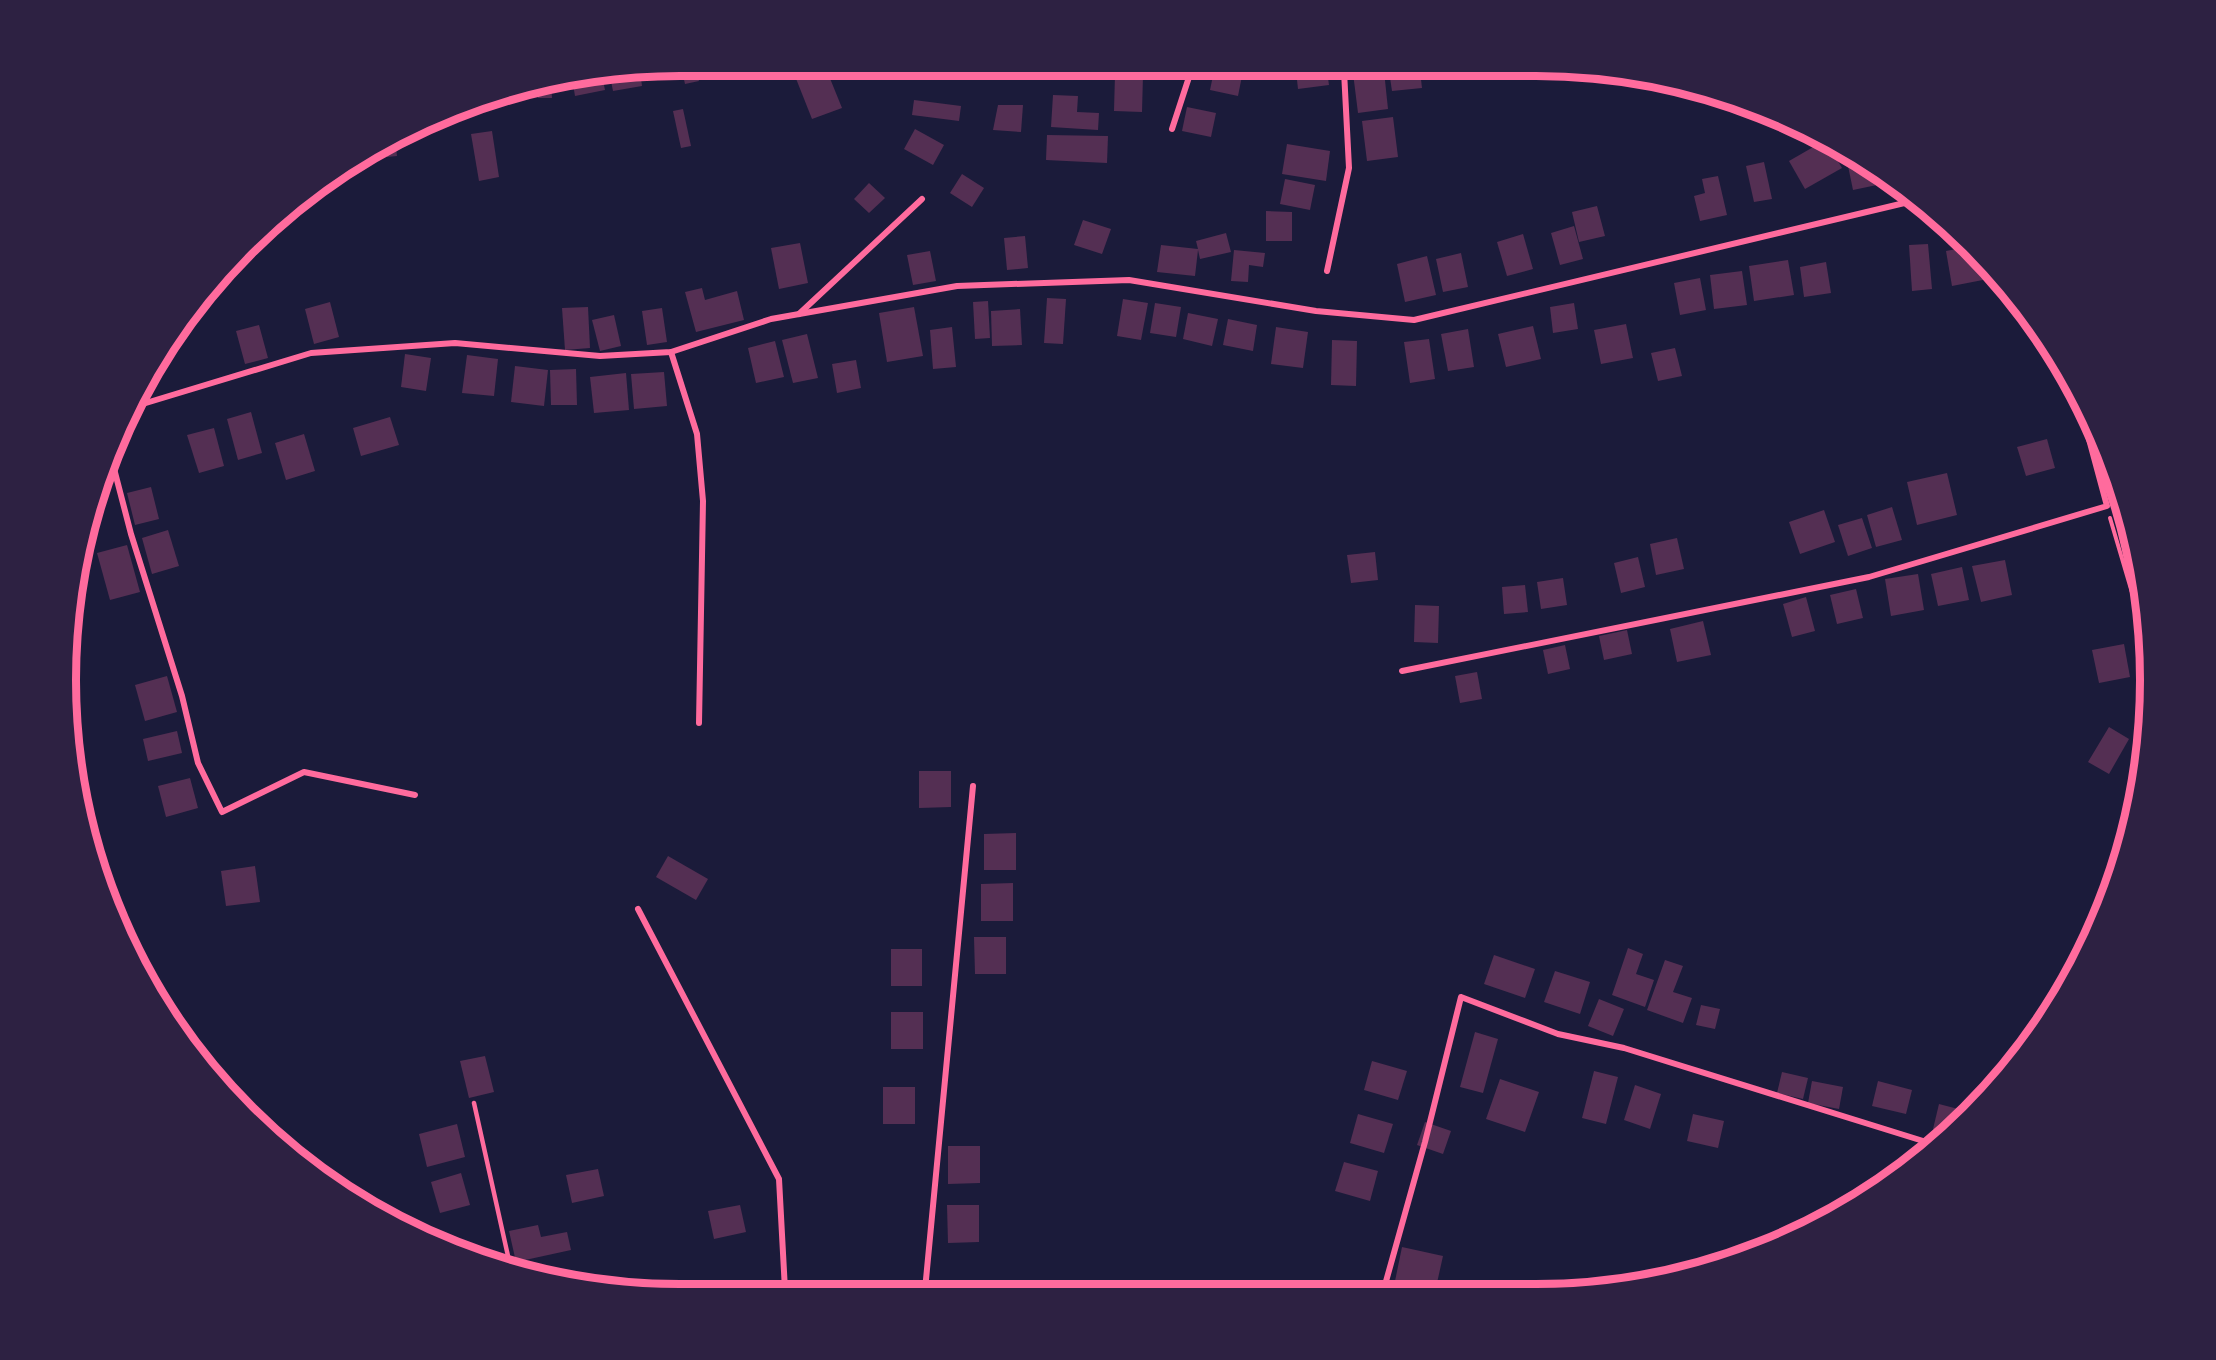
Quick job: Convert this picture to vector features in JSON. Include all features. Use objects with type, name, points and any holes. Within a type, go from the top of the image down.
[{"type":"street","points":[[1172,129],[1189,76]]},
{"type":"street","points":[[1327,271],[1349,168],[1344,76]]},
{"type":"street","points":[[798,314],[922,199]]},
{"type":"street","points":[[144,404],[311,353],[454,343],[600,356],[671,352],[771,319],[957,286],[1130,280],[1316,310],[1414,320],[1905,203]]},
{"type":"street","points":[[671,352],[697,434],[703,501],[699,723]]},
{"type":"street","points":[[1402,671],[1869,577],[2106,506],[2089,439]]},
{"type":"street","points":[[114,470],[131,534],[182,696],[198,763],[222,812],[304,772],[415,795]]},
{"type":"street","points":[[2100,478],[2103,475]]},
{"type":"street","points":[[926,1284],[974,786]]},
{"type":"street","points":[[638,909],[779,1179],[785,1284]]},
{"type":"street","points":[[1385,1284],[1425,1142],[1461,997],[1558,1034],[1624,1048],[1925,1141]]},
{"type":"lane","points":[[474,1103],[508,1258]]},
{"type":"path","points":[[2106,506],[2134,599]]},
{"type":"building","points":[[683,76],[698,76],[699,81],[685,84]]},
{"type":"building","points":[[795,76],[829,76],[842,108],[812,119]]},
{"type":"building","points":[[1115,76],[1143,76],[1142,112],[1114,111]]},
{"type":"building","points":[[1213,76],[1242,76],[1238,96],[1210,90]]},
{"type":"building","points":[[1297,76],[1328,76],[1329,85],[1298,89]]},
{"type":"building","points":[[1353,76],[1385,76],[1388,109],[1358,113]]},
{"type":"building","points":[[1390,76],[1421,76],[1422,88],[1392,91]]},
{"type":"building","points":[[641,78],[642,86],[613,91],[611,81]]},
{"type":"building","points":[[603,82],[605,90],[575,96],[573,86]]},
{"type":"building","points":[[551,90],[552,98],[538,98],[538,94]]},
{"type":"building","points":[[1053,95],[1078,96],[1077,112],[1099,113],[1098,130],[1051,127]]},
{"type":"building","points":[[914,100],[961,106],[959,121],[912,115]]},
{"type":"building","points":[[998,105],[1023,105],[1021,132],[993,130]]},
{"type":"building","points":[[1187,107],[1216,113],[1211,137],[1182,131]]},
{"type":"building","points":[[683,109],[691,146],[681,148],[673,111]]},
{"type":"building","points":[[1393,117],[1398,157],[1367,161],[1362,121]]},
{"type":"building","points":[[915,129],[944,145],[933,165],[904,149]]},
{"type":"building","points":[[492,131],[499,177],[479,181],[471,134]]},
{"type":"building","points":[[1047,135],[1108,136],[1107,163],[1046,160]]},
{"type":"building","points":[[1287,144],[1330,151],[1326,181],[1282,174]]},
{"type":"building","points":[[1816,146],[1834,155],[1842,168],[1805,189],[1789,161]]},
{"type":"building","points":[[396,148],[397,156],[387,157],[386,153]]},
{"type":"building","points":[[1764,162],[1772,199],[1754,202],[1746,166]]},
{"type":"building","points":[[1847,163],[1876,182],[1877,185],[1853,190]]},
{"type":"building","points":[[962,174],[984,188],[972,207],[950,193]]},
{"type":"building","points":[[1718,176],[1727,215],[1700,221],[1694,196],[1705,193],[1702,179]]},
{"type":"building","points":[[1285,179],[1315,185],[1310,210],[1280,204]]},
{"type":"building","points":[[869,183],[885,198],[869,213],[854,199]]},
{"type":"building","points":[[1597,206],[1605,236],[1579,242],[1572,212]]},
{"type":"building","points":[[1266,211],[1292,212],[1292,241],[1266,241]]},
{"type":"building","points":[[1083,220],[1111,229],[1102,254],[1074,245]]},
{"type":"building","points":[[1574,226],[1583,259],[1560,265],[1551,233]]},
{"type":"building","points":[[1226,233],[1231,252],[1200,259],[1198,250],[1195,276],[1157,272],[1161,245],[1198,249],[1196,241]]},
{"type":"building","points":[[1523,234],[1533,269],[1507,276],[1497,242]]},
{"type":"building","points":[[1025,236],[1028,268],[1007,270],[1004,238]]},
{"type":"building","points":[[800,243],[808,283],[779,289],[771,248]]},
{"type":"building","points":[[1928,244],[1932,289],[1912,291],[1909,245]]},
{"type":"building","points":[[1958,249],[1987,279],[1952,286],[1946,251]]},
{"type":"building","points":[[1234,250],[1265,253],[1263,267],[1249,265],[1248,282],[1231,281]]},
{"type":"building","points":[[930,251],[936,281],[913,285],[907,255]]},
{"type":"building","points":[[1461,253],[1468,287],[1443,292],[1436,259]]},
{"type":"building","points":[[1427,256],[1436,295],[1405,302],[1397,264]]},
{"type":"building","points":[[1788,260],[1794,295],[1754,301],[1749,266]]},
{"type":"building","points":[[1826,262],[1831,293],[1804,297],[1800,267]]},
{"type":"building","points":[[1742,271],[1747,305],[1714,309],[1710,275]]},
{"type":"building","points":[[1700,278],[1706,310],[1680,315],[1674,283]]},
{"type":"building","points":[[702,288],[705,300],[737,291],[744,320],[696,332],[685,292]]},
{"type":"building","points":[[1047,298],[1066,299],[1063,344],[1044,343]]},
{"type":"building","points":[[1123,299],[1148,303],[1141,340],[1117,336]]},
{"type":"building","points":[[988,301],[990,338],[975,339],[973,302]]},
{"type":"building","points":[[330,302],[339,337],[314,344],[305,309]]},
{"type":"building","points":[[1155,303],[1181,307],[1176,337],[1150,333]]},
{"type":"building","points":[[1574,303],[1578,329],[1553,333],[1550,307]]},
{"type":"building","points":[[588,307],[590,348],[565,350],[562,308]]},
{"type":"building","points":[[914,307],[923,356],[887,362],[879,313]]},
{"type":"building","points":[[662,308],[667,342],[647,345],[642,311]]},
{"type":"building","points":[[1020,309],[1022,345],[992,346],[991,311]]},
{"type":"building","points":[[1188,313],[1218,319],[1212,346],[1183,339]]},
{"type":"building","points":[[614,315],[621,346],[600,351],[592,320]]},
{"type":"building","points":[[1228,319],[1257,325],[1253,351],[1223,345]]},
{"type":"building","points":[[1626,324],[1633,358],[1601,364],[1594,330]]},
{"type":"building","points":[[259,325],[268,358],[245,364],[236,331]]},
{"type":"building","points":[[1533,326],[1541,359],[1506,367],[1498,334]]},
{"type":"building","points":[[952,327],[956,367],[933,369],[930,330]]},
{"type":"building","points":[[1276,327],[1308,332],[1303,368],[1271,364]]},
{"type":"building","points":[[1468,329],[1474,367],[1448,371],[1441,334]]},
{"type":"building","points":[[807,334],[818,378],[793,383],[782,340]]},
{"type":"building","points":[[1429,339],[1435,379],[1410,383],[1404,342]]},
{"type":"building","points":[[1332,340],[1357,341],[1356,386],[1331,385]]},
{"type":"building","points":[[775,341],[784,377],[756,383],[748,348]]},
{"type":"building","points":[[1675,348],[1682,376],[1658,381],[1651,353]]},
{"type":"building","points":[[405,354],[431,358],[426,391],[401,387]]},
{"type":"building","points":[[467,355],[498,359],[494,396],[462,393]]},
{"type":"building","points":[[856,360],[861,388],[837,393],[832,364]]},
{"type":"building","points":[[515,366],[548,370],[544,406],[511,402]]},
{"type":"building","points":[[576,369],[577,405],[551,405],[550,370]]},
{"type":"building","points":[[664,372],[667,406],[634,409],[631,374]]},
{"type":"building","points":[[626,373],[629,410],[594,413],[590,377]]},
{"type":"building","points":[[251,412],[262,453],[238,460],[227,419]]},
{"type":"building","points":[[390,417],[399,445],[361,456],[353,428]]},
{"type":"building","points":[[214,428],[224,466],[199,473],[187,435]]},
{"type":"building","points":[[304,434],[315,471],[286,480],[275,443]]},
{"type":"building","points":[[2047,439],[2055,468],[2026,476],[2017,447]]},
{"type":"building","points":[[1947,473],[1957,515],[1917,525],[1907,482]]},
{"type":"building","points":[[151,487],[159,519],[135,525],[127,493]]},
{"type":"building","points":[[1892,507],[1902,540],[1876,547],[1867,515]]},
{"type":"building","points":[[1824,510],[1835,542],[1800,554],[1789,522]]},
{"type":"building","points":[[1862,518],[1872,548],[1848,556],[1838,525]]},
{"type":"building","points":[[168,530],[179,566],[152,574],[142,538]]},
{"type":"building","points":[[1677,538],[1684,569],[1656,575],[1650,544]]},
{"type":"building","points":[[127,545],[140,592],[110,600],[97,553]]},
{"type":"building","points":[[1375,552],[1378,580],[1351,583],[1347,555]]},
{"type":"building","points":[[1638,557],[1645,587],[1621,593],[1614,563]]},
{"type":"building","points":[[2005,560],[2012,595],[1981,602],[1972,566]]},
{"type":"building","points":[[1962,567],[1969,600],[1938,606],[1931,574]]},
{"type":"building","points":[[1918,574],[1924,610],[1891,616],[1885,579]]},
{"type":"building","points":[[1563,578],[1567,605],[1541,609],[1537,582]]},
{"type":"building","points":[[1525,585],[1528,612],[1504,614],[1502,587]]},
{"type":"building","points":[[1856,589],[1863,618],[1837,624],[1830,595]]},
{"type":"building","points":[[1806,597],[1815,631],[1792,637],[1783,604]]},
{"type":"building","points":[[1415,605],[1439,606],[1438,643],[1414,642]]},
{"type":"building","points":[[1703,621],[1711,655],[1677,662],[1670,629]]},
{"type":"building","points":[[1627,630],[1632,654],[1604,660],[1599,636]]},
{"type":"building","points":[[2124,644],[2130,677],[2099,683],[2092,650]]},
{"type":"building","points":[[1565,645],[1570,669],[1548,674],[1543,650]]},
{"type":"building","points":[[1477,672],[1482,699],[1460,703],[1455,676]]},
{"type":"building","points":[[167,676],[177,712],[145,721],[135,685]]},
{"type":"building","points":[[2109,727],[2129,739],[2109,774],[2088,762]]},
{"type":"building","points":[[177,731],[182,753],[148,761],[143,739]]},
{"type":"building","points":[[919,771],[951,771],[951,807],[919,808]]},
{"type":"building","points":[[190,778],[198,808],[166,817],[158,786]]},
{"type":"building","points":[[1016,833],[1016,870],[984,870],[984,834]]},
{"type":"building","points":[[668,856],[708,879],[696,900],[656,877]]},
{"type":"building","points":[[255,866],[260,902],[226,906],[221,871]]},
{"type":"building","points":[[1013,883],[1013,921],[981,921],[981,884]]},
{"type":"building","points":[[974,937],[1006,937],[1006,974],[975,974]]},
{"type":"building","points":[[1628,948],[1643,954],[1636,974],[1654,980],[1645,1007],[1612,995]]},
{"type":"building","points":[[891,949],[922,949],[922,986],[891,986]]},
{"type":"building","points":[[1494,955],[1535,969],[1525,998],[1484,984]]},
{"type":"building","points":[[1665,960],[1683,966],[1673,992],[1692,998],[1683,1023],[1647,1010]]},
{"type":"building","points":[[1555,971],[1590,982],[1580,1014],[1544,1002]]},
{"type":"building","points":[[1599,999],[1624,1009],[1613,1036],[1588,1026]]},
{"type":"building","points":[[1701,1005],[1720,1009],[1715,1029],[1696,1025]]},
{"type":"building","points":[[891,1012],[923,1012],[923,1049],[891,1049]]},
{"type":"building","points":[[1475,1032],[1498,1039],[1483,1093],[1460,1087]]},
{"type":"building","points":[[485,1056],[494,1092],[469,1098],[460,1061]]},
{"type":"building","points":[[1372,1061],[1407,1071],[1398,1100],[1364,1090]]},
{"type":"building","points":[[1594,1071],[1618,1077],[1606,1124],[1582,1118]]},
{"type":"building","points":[[1782,1072],[1808,1078],[1803,1099],[1777,1093]]},
{"type":"building","points":[[1500,1079],[1539,1092],[1525,1132],[1486,1119]]},
{"type":"building","points":[[1812,1081],[1843,1087],[1839,1109],[1808,1103]]},
{"type":"building","points":[[1878,1081],[1912,1090],[1906,1114],[1872,1106]]},
{"type":"building","points":[[1635,1085],[1661,1094],[1650,1129],[1624,1120]]},
{"type":"building","points":[[883,1087],[915,1087],[915,1124],[883,1124]]},
{"type":"building","points":[[1939,1104],[1960,1110],[1938,1130],[1933,1129]]},
{"type":"building","points":[[1358,1114],[1393,1124],[1384,1153],[1350,1143]]},
{"type":"building","points":[[1693,1114],[1724,1121],[1718,1148],[1687,1141]]},
{"type":"building","points":[[1425,1122],[1451,1131],[1443,1154],[1417,1145]]},
{"type":"building","points":[[457,1124],[465,1157],[427,1167],[419,1134]]},
{"type":"building","points":[[948,1146],[980,1146],[980,1183],[948,1184]]},
{"type":"building","points":[[1344,1162],[1378,1171],[1370,1201],[1335,1191]]},
{"type":"building","points":[[598,1169],[604,1196],[572,1203],[566,1175]]},
{"type":"building","points":[[461,1173],[470,1205],[440,1213],[431,1182]]},
{"type":"building","points":[[740,1205],[746,1232],[714,1239],[708,1211]]},
{"type":"building","points":[[947,1205],[979,1205],[979,1242],[948,1243]]},
{"type":"building","points":[[538,1225],[541,1237],[567,1232],[571,1250],[519,1261],[516,1260],[509,1231]]},
{"type":"building","points":[[1402,1247],[1443,1256],[1437,1284],[1394,1284]]}]
